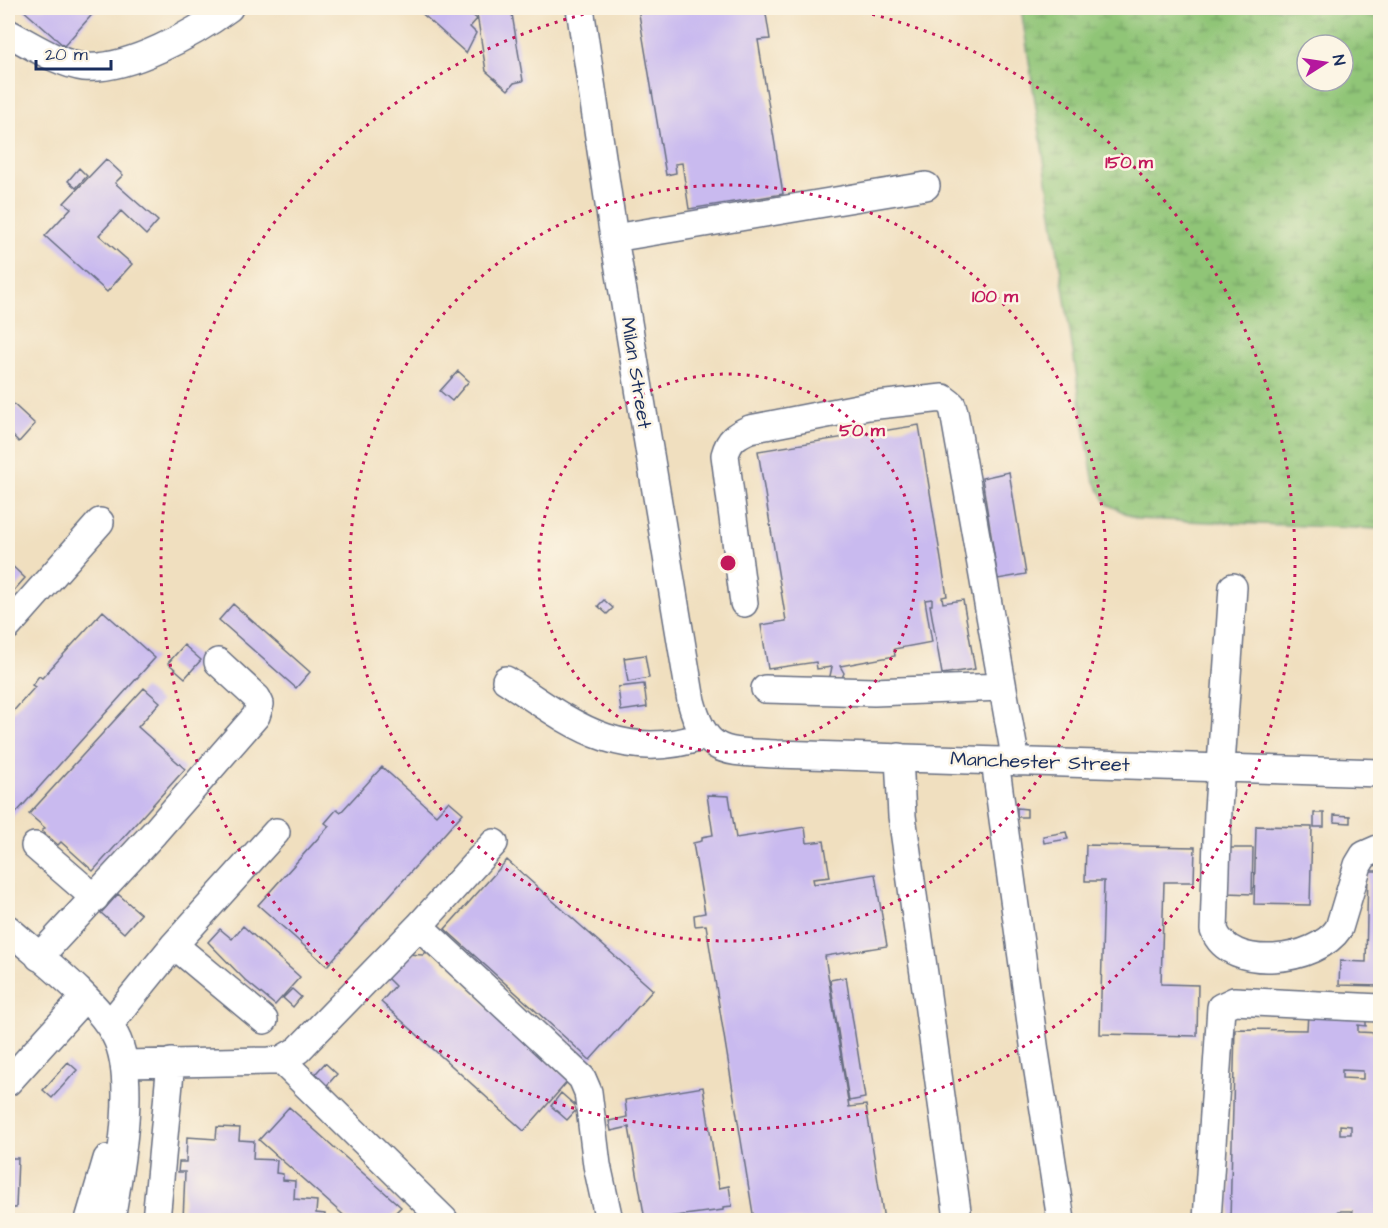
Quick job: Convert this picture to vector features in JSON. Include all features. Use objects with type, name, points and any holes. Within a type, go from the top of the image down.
[{"type":"street","points":[[8,33],[84,67],[107,65],[159,49],[195,31],[229,8]]},
{"type":"street","name":"Milan Street","points":[[579,8],[614,238],[691,701],[704,736]]},
{"type":"street","points":[[614,238],[926,186]]},
{"type":"street","points":[[744,603],[725,455],[727,445],[736,435],[750,429],[868,406],[943,398],[952,405],[1002,687],[1005,762],[1000,816],[1061,1221]]},
{"type":"street","points":[[8,626],[100,522]]},
{"type":"street","points":[[1233,587],[1221,768],[1214,930],[1225,948],[1252,956],[1301,955],[1329,939],[1339,928],[1358,865],[1364,855],[1380,848]]},
{"type":"street","points":[[39,957],[95,898],[256,716],[260,704],[257,698],[218,662]]},
{"type":"street","points":[[506,680],[571,723],[607,738],[657,747],[680,744],[704,736]]},
{"type":"street","points":[[765,689],[874,692],[1002,687]]},
{"type":"street","name":"Manchester Street","points":[[704,736],[726,750],[1005,762],[1380,773]]},
{"type":"street","points":[[899,757],[902,816],[957,1211]]},
{"type":"street","points":[[109,1025],[174,945],[276,832]]},
{"type":"street","points":[[125,1064],[281,1060],[298,1050],[419,926],[494,843]]},
{"type":"street","points":[[35,846],[95,898]]},
{"type":"street","points":[[419,926],[582,1078],[588,1092],[597,1165],[609,1221]]},
{"type":"street","points":[[8,929],[84,998],[115,1034],[125,1064],[126,1091],[123,1147],[111,1221]]},
{"type":"street","points":[[174,945],[264,1020]]},
{"type":"street","points":[[8,1082],[84,998]]},
{"type":"street","points":[[1207,1221],[1221,1007],[1234,1001],[1380,1008]]},
{"type":"street","points":[[281,1060],[444,1221]]},
{"type":"street","points":[[156,1221],[171,1062]]},
{"type":"street","points":[[89,1221],[104,1166],[123,1119]]},
{"type":"green space","points":[[1021,8],[1380,8],[1380,529],[1137,519],[1107,504],[1093,478]]},
{"type":"building","points":[[98,8],[64,46],[22,9]]},
{"type":"building","points":[[416,8],[448,8],[453,12],[457,8],[464,8],[477,19],[470,27],[476,33],[466,53]]},
{"type":"building","points":[[476,8],[511,8],[523,81],[514,83],[508,90],[486,71]]},
{"type":"building","points":[[638,8],[765,8],[770,39],[758,40],[783,194],[689,209],[682,163],[675,164],[676,173],[666,175]]},
{"type":"building","points":[[106,159],[123,175],[115,183],[158,221],[146,235],[121,211],[99,235],[132,264],[107,292],[45,236],[71,208],[64,203]]},
{"type":"building","points":[[79,168],[87,176],[76,188],[68,181]]},
{"type":"building","points":[[458,371],[469,381],[452,401],[440,391]]},
{"type":"building","points":[[8,399],[35,424],[19,442],[8,431]]},
{"type":"building","points":[[919,425],[947,596],[942,597],[943,603],[963,600],[975,669],[942,674],[930,605],[932,605],[932,599],[925,600],[932,642],[894,649],[895,656],[840,666],[844,673],[842,678],[834,679],[830,676],[832,667],[817,669],[816,662],[768,669],[761,625],[786,621],[758,451]]},
{"type":"building","points":[[1009,472],[1026,574],[998,579],[982,478]]},
{"type":"building","points":[[8,562],[25,578],[8,597]]},
{"type":"building","points":[[604,600],[613,608],[607,614],[598,606]]},
{"type":"building","points":[[233,604],[310,672],[296,688],[219,620]]},
{"type":"building","points":[[103,611],[155,658],[8,822],[8,717],[35,687],[32,685],[39,676],[42,678]]},
{"type":"building","points":[[184,645],[201,660],[185,678],[168,663]]},
{"type":"building","points":[[645,655],[649,678],[628,682],[624,658]]},
{"type":"building","points":[[644,684],[647,707],[621,711],[618,687]]},
{"type":"building","points":[[144,688],[160,702],[138,727],[185,769],[93,871],[61,842],[58,845],[42,831],[45,828],[29,814]]},
{"type":"building","points":[[382,767],[436,815],[449,801],[463,813],[327,966],[258,905],[329,826],[325,823],[337,809],[341,812]]},
{"type":"building","points":[[707,795],[729,796],[736,838],[805,827],[807,843],[824,841],[830,877],[813,879],[814,884],[875,874],[887,946],[825,956],[849,1107],[866,1105],[884,1220],[754,1220],[706,925],[695,926],[694,915],[705,913],[693,843],[702,841],[702,837],[713,835]]},
{"type":"building","points":[[1017,808],[1027,809],[1027,817],[1017,817]]},
{"type":"building","points":[[1314,813],[1324,813],[1324,827],[1314,827]]},
{"type":"building","points":[[1334,815],[1350,816],[1350,823],[1334,822]]},
{"type":"building","points":[[1256,826],[1312,827],[1310,905],[1254,904]]},
{"type":"building","points":[[1066,832],[1068,839],[1044,843],[1043,836]]},
{"type":"building","points":[[1086,845],[1195,847],[1194,882],[1164,882],[1161,984],[1198,985],[1197,1036],[1100,1034],[1104,881],[1085,881]]},
{"type":"building","points":[[1229,848],[1253,848],[1252,894],[1228,893]]},
{"type":"building","points":[[507,860],[653,990],[590,1060],[445,929]]},
{"type":"building","points":[[1368,871],[1380,871],[1380,986],[1339,985],[1340,961],[1366,962]]},
{"type":"building","points":[[118,894],[141,914],[124,933],[101,913]]},
{"type":"building","points":[[243,926],[300,977],[275,1005],[246,981],[208,942],[220,929],[232,939]]},
{"type":"building","points":[[426,952],[569,1080],[524,1131],[381,1002],[395,986],[385,976],[405,954],[423,955]]},
{"type":"building","points":[[846,977],[865,1098],[849,1101],[830,980]]},
{"type":"building","points":[[292,989],[301,997],[293,1007],[283,998]]},
{"type":"building","points":[[1308,1013],[1366,1020],[1366,1026],[1358,1025],[1358,1032],[1380,1033],[1380,1220],[1352,1220],[1352,1211],[1338,1211],[1337,1220],[1230,1220],[1235,1029],[1307,1030]],"holes":[[[1342,1070],[1363,1071],[1363,1079],[1342,1078]],[[1340,1125],[1351,1126],[1351,1134],[1340,1134]]]},
{"type":"building","points":[[68,1062],[77,1070],[52,1098],[43,1090]]},
{"type":"building","points":[[325,1063],[337,1074],[321,1092],[309,1081]]},
{"type":"building","points":[[703,1087],[719,1188],[729,1186],[732,1206],[723,1207],[723,1210],[645,1220],[629,1127],[611,1131],[609,1121],[627,1117],[625,1100]]},
{"type":"building","points":[[561,1093],[578,1108],[567,1120],[551,1106]]},
{"type":"building","points":[[289,1107],[401,1207],[391,1217],[395,1220],[349,1220],[259,1140]]},
{"type":"building","points":[[217,1127],[240,1128],[239,1140],[254,1141],[253,1159],[277,1160],[276,1173],[283,1174],[283,1180],[295,1181],[294,1199],[317,1201],[316,1213],[325,1214],[325,1220],[183,1220],[185,1172],[178,1172],[179,1162],[186,1162],[187,1137],[216,1139]]},
{"type":"building","points":[[8,1158],[18,1158],[16,1208],[8,1208]]}]
